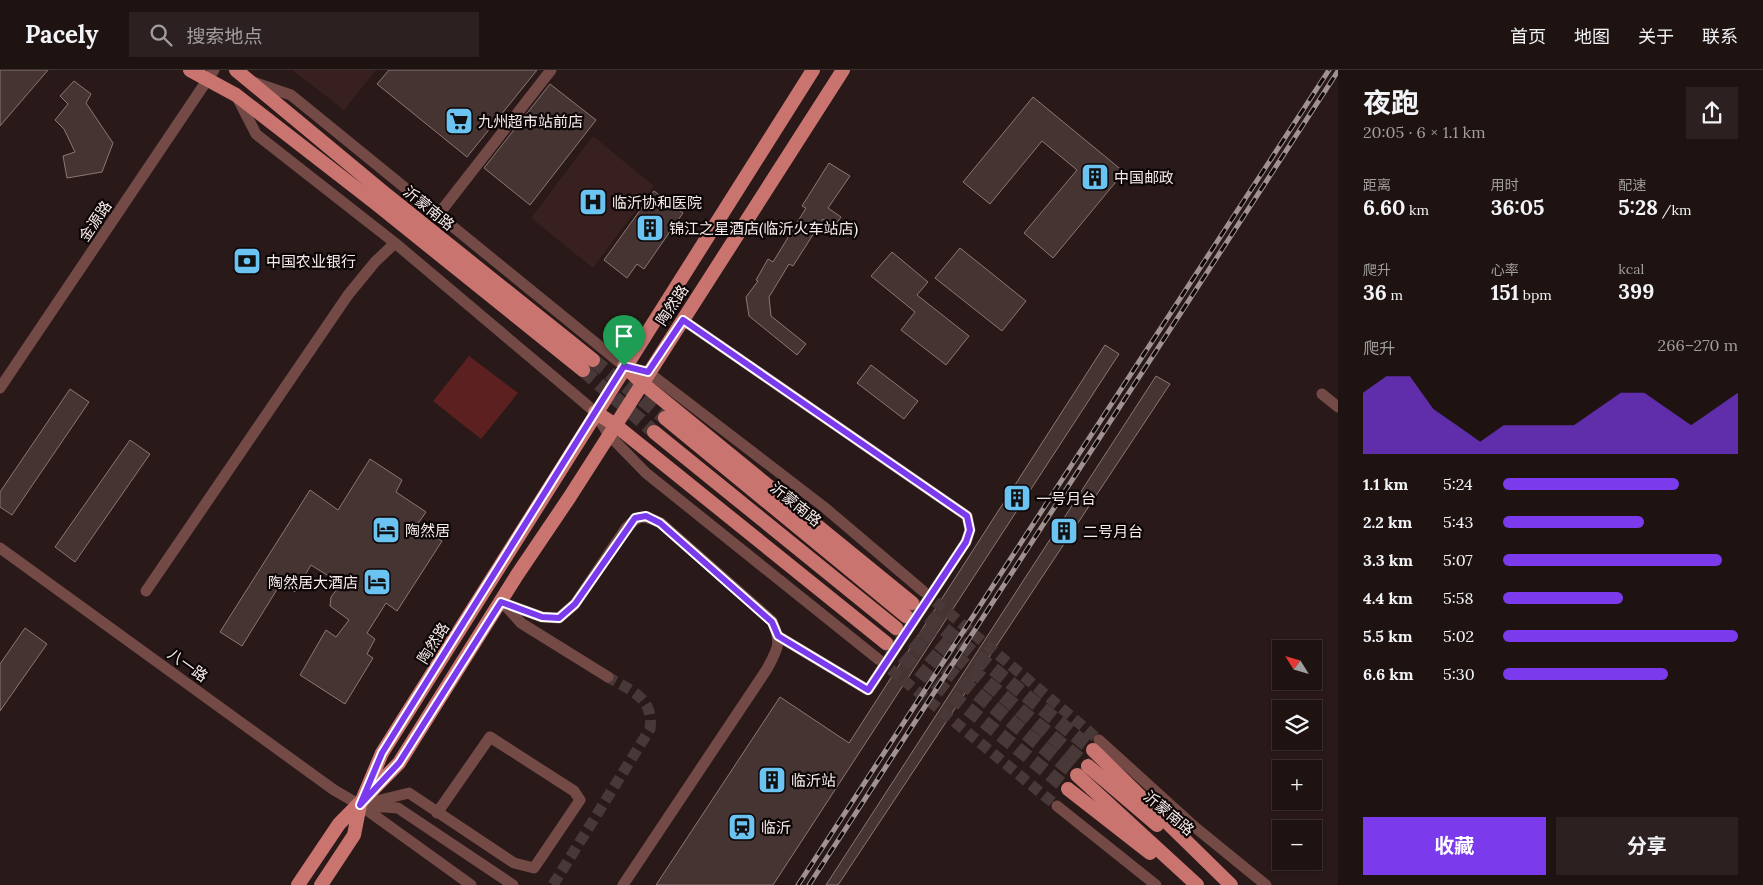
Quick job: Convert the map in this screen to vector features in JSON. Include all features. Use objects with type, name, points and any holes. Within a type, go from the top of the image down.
[{"type":"main road","name":"沂蒙南路","points":[[190,70],[211,73],[236,95],[374,202],[583,370]]},
{"type":"main road","name":"沂蒙南路","points":[[236,70],[593,360]]},
{"type":"main road","name":"陶然路","points":[[321,885],[354,835],[360,805],[382,753],[624,366],[813,70]]},
{"type":"main road","name":"陶然路","points":[[298,885],[339,824],[360,805],[399,763],[644,377],[683,320],[843,70]]},
{"type":"main road","points":[[624,366],[644,377]]},
{"type":"main road","name":"沂蒙南路","points":[[644,377],[909,610],[665,418]]},
{"type":"main road","points":[[595,412],[611,429],[886,643]]},
{"type":"main road","points":[[654,432],[896,628]]},
{"type":"main road","points":[[1096,745],[1230,885]]},
{"type":"main road","name":"沂蒙南路","points":[[1088,766],[1230,885]]},
{"type":"main road","points":[[1076,775],[1197,885]]},
{"type":"main road","points":[[1068,789],[1191,885]]},
{"type":"street","points":[[438,215],[551,70]]},
{"type":"street","name":"金源路","points":[[0,388],[211,73]]},
{"type":"street","points":[[247,80],[291,94],[624,366]]},
{"type":"street","points":[[236,95],[256,134],[395,243],[595,412]]},
{"type":"street","points":[[146,591],[348,296],[375,262],[395,243]]},
{"type":"street","points":[[683,320],[967,516],[970,530],[966,542],[868,690],[778,636]]},
{"type":"street","points":[[644,377],[824,508],[923,592]]},
{"type":"street","points":[[1322,394],[1338,407]]},
{"type":"street","points":[[611,429],[646,473],[878,659]]},
{"type":"street","points":[[501,602],[542,617],[559,618],[575,604],[626,528],[635,518],[646,516],[660,523],[772,622],[778,636],[779,647],[767,669],[624,885]]},
{"type":"street","name":"八一路","points":[[0,548],[334,790],[360,805],[471,885]]},
{"type":"street","points":[[501,602],[521,623],[608,677]]},
{"type":"street","points":[[360,805],[409,793],[437,813],[514,864],[534,868],[580,800],[574,791],[490,737],[437,813]]},
{"type":"street","points":[[1096,745],[1266,885]]},
{"type":"street","points":[[360,805],[398,808],[513,885]]},
{"type":"street","points":[[1057,806],[1156,885]]},
{"type":"shaded area","points":[[292,70],[376,70],[344,110]]},
{"type":"shaded area","name":"临沂协和医院","points":[[593,136],[654,186],[593,268],[531,218]]},
{"type":"shaded area","points":[[469,356],[518,393],[481,439],[433,401]]},
{"type":"building","points":[[0,70],[48,70],[0,126]]},
{"type":"building","name":"九州超市站前店","points":[[389,70],[537,70],[467,157],[377,84]]},
{"type":"building","points":[[74,81],[91,94],[86,103],[113,143],[102,172],[67,178],[63,156],[75,152],[64,129],[55,120],[68,104],[60,96]]},
{"type":"building","points":[[550,84],[596,120],[530,205],[484,168]]},
{"type":"building","name":"中国邮政","points":[[1033,97],[1124,172],[1053,258],[1024,233],[1077,170],[1042,141],[990,204],[963,182]]},
{"type":"building","points":[[829,163],[850,176],[828,208],[841,217],[834,227],[823,219],[793,266],[789,264],[769,297],[771,316],[806,344],[797,355],[749,316],[746,297],[758,281],[756,280],[768,259],[773,262],[806,208],[802,206]]},
{"type":"building","name":"锦江之星酒店(临沂火车站店)","points":[[654,191],[683,213],[644,269],[637,264],[627,278],[604,260]]},
{"type":"building","points":[[960,248],[1026,301],[1002,331],[935,278]]},
{"type":"building","points":[[892,252],[928,282],[917,295],[969,336],[946,365],[901,330],[915,312],[871,276]]},
{"type":"building","points":[[1105,345],[1119,354],[773,885],[656,885],[780,697],[849,743]]},
{"type":"building","points":[[871,365],[918,401],[904,419],[857,383]]},
{"type":"building","name":"二号月台","points":[[1156,376],[1170,384],[838,885],[826,885]]},
{"type":"building","points":[[70,389],[89,402],[12,515],[0,507],[0,492]]},
{"type":"building","points":[[130,440],[150,454],[75,562],[55,547]]},
{"type":"building","name":"陶然居大酒店","points":[[370,459],[402,480],[396,492],[426,512],[416,526],[442,541],[397,611],[386,603],[367,633],[375,639],[367,654],[373,658],[345,704],[300,675],[326,630],[336,637],[349,620],[330,606],[331,597],[341,584],[311,565],[295,592],[281,583],[242,646],[220,632],[310,490],[338,510]]},
{"type":"building","points":[[25,628],[47,644],[0,711],[0,664]]},
{"type":"tunnel","points":[[593,360],[665,418]]},
{"type":"tunnel","points":[[583,370],[654,432]]},
{"type":"tunnel","points":[[923,591],[1099,740]]},
{"type":"tunnel","points":[[912,603],[1093,750]]},
{"type":"tunnel","points":[[906,616],[1088,766]]},
{"type":"tunnel","points":[[896,628],[1077,775]]},
{"type":"tunnel","points":[[886,643],[1068,789]]},
{"type":"tunnel","points":[[878,659],[1057,806]]},
{"type":"tunnel","points":[[553,885],[650,729],[650,718],[645,702],[632,691],[608,677]]},
{"type":"railway","points":[[798,885],[1329,70]]},
{"type":"railway","points":[[809,885],[1338,71]]},
{"type":"place","name":"九州超市站前店","points":[[459,121]]},
{"type":"place","name":"中国邮政","points":[[1095,177]]},
{"type":"place","name":"临沂协和医院","points":[[593,202]]},
{"type":"place","name":"锦江之星酒店(临沂火车站店)","points":[[650,228]]},
{"type":"place","name":"中国农业银行","points":[[247,261]]},
{"type":"place","name":"一号月台","points":[[1017,498]]},
{"type":"place","name":"陶然居","points":[[386,530]]},
{"type":"place","name":"二号月台","points":[[1064,531]]},
{"type":"place","name":"陶然居大酒店","points":[[377,582]]},
{"type":"place","name":"临沂站","points":[[772,780]]},
{"type":"place","name":"临沂","points":[[742,827]]},
{"type":"route","points":[[683,320],[967,516],[970,530],[966,542],[868,690],[778,636],[772,622],[660,523],[646,516],[635,518],[626,528],[575,604],[559,618],[542,617],[501,602],[399,763],[360,805],[382,753],[624,366],[648,372],[683,320]]}]
